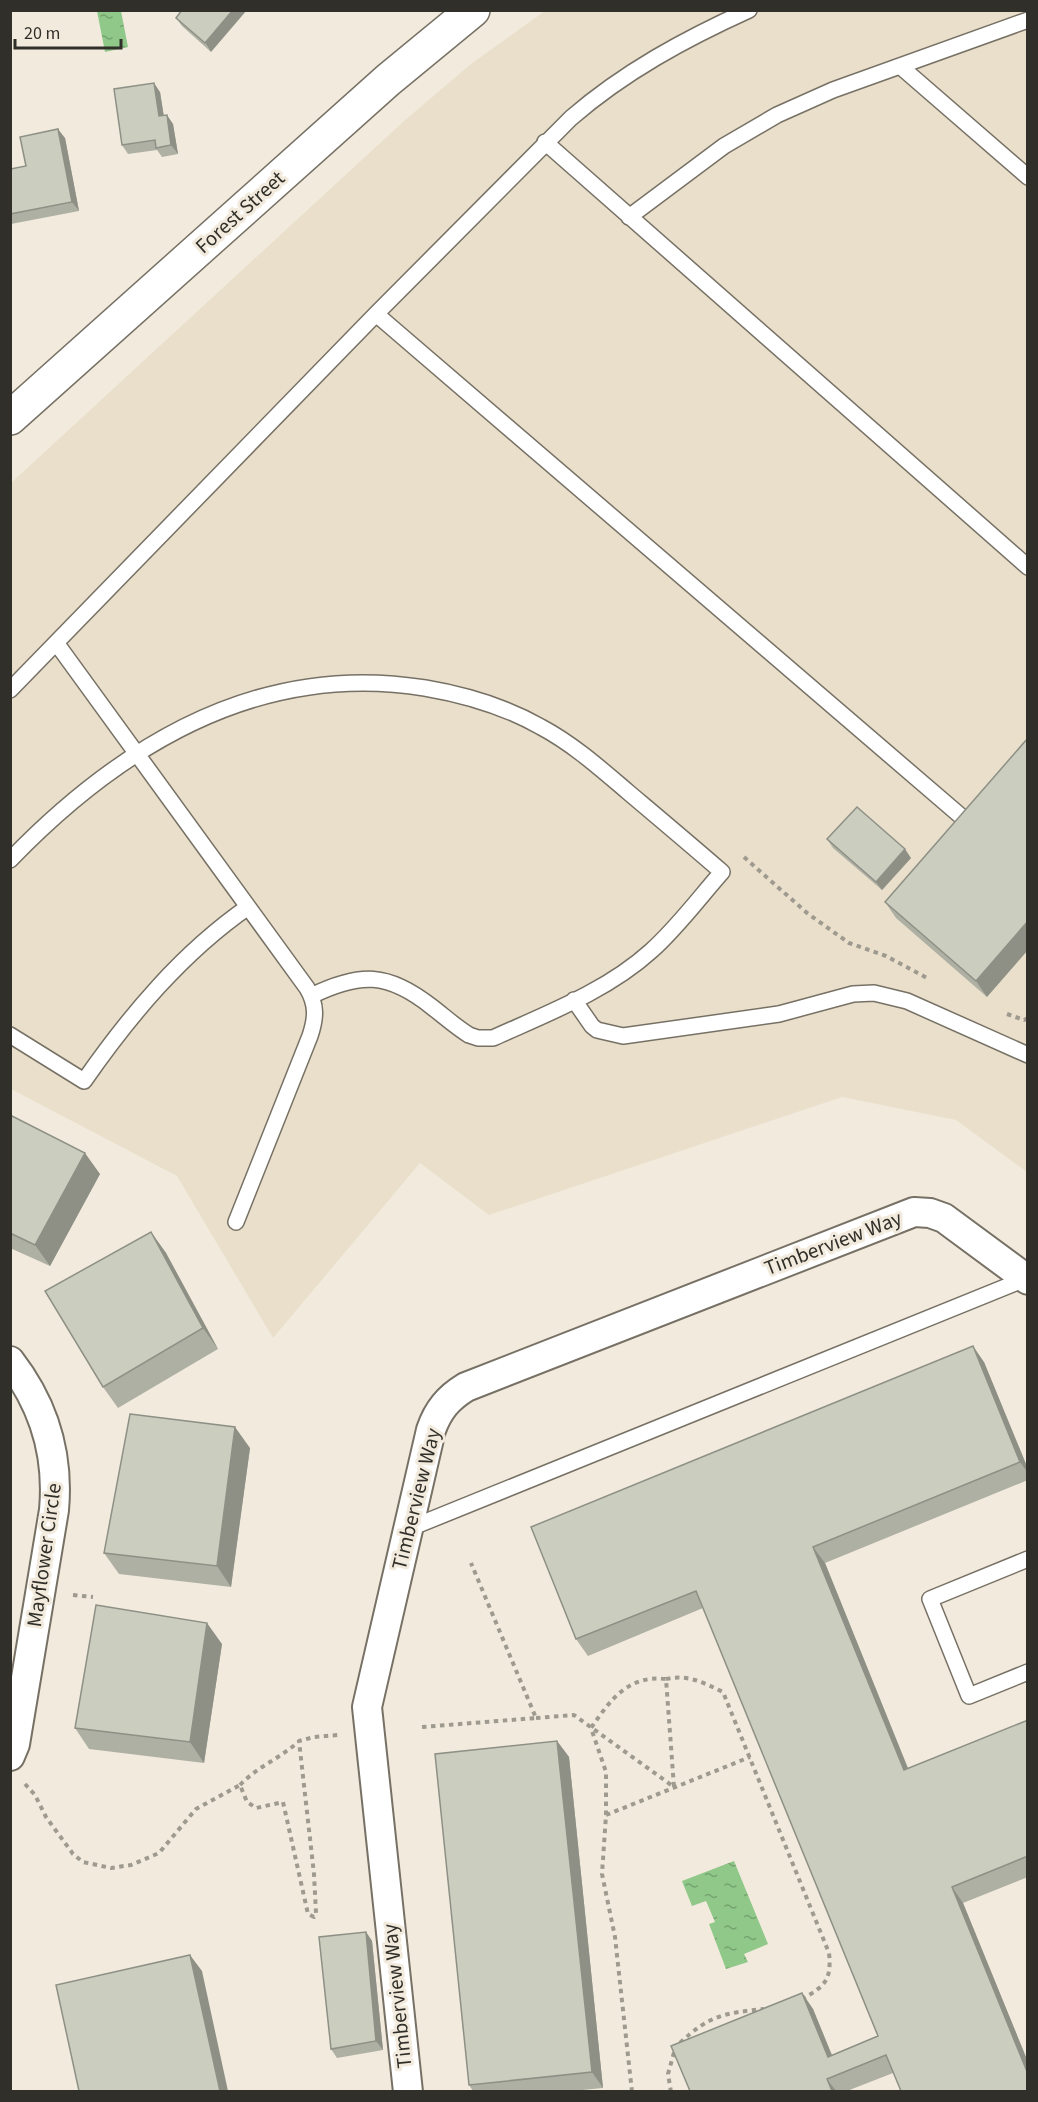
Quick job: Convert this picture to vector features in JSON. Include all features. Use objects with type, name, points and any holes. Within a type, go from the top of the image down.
[{"type":"main road","name":"Forest Street","points":[[10,418],[388,80],[473,10]]},
{"type":"street","name":"Timberview Way","points":[[408,2091],[367,1707],[434,1421],[449,1398],[466,1387],[914,1212],[922,1211],[944,1218],[1026,1279]]},
{"type":"street","name":"Mayflower Circle","points":[[10,1361],[30,1390],[45,1423],[53,1456],[56,1487],[15,1744],[17,1769]]},
{"type":"lane","points":[[10,690],[544,142],[583,107],[639,68],[703,32],[749,10]]},
{"type":"lane","points":[[629,217],[724,146],[758,124],[815,98],[1028,20]]},
{"type":"lane","points":[[900,66],[1028,177]]},
{"type":"lane","points":[[544,142],[1028,567]]},
{"type":"lane","points":[[376,314],[963,818]]},
{"type":"lane","points":[[57,644],[311,996],[315,1010],[313,1027],[237,1222]]},
{"type":"lane","points":[[10,860],[64,810],[137,754],[187,726],[249,700],[293,689],[339,683],[408,686],[457,695],[502,708],[542,727],[594,763],[722,872],[671,932],[650,952],[609,981],[493,1038],[485,1039],[469,1035],[420,998],[399,985],[388,982],[365,978],[353,979],[311,996]]},
{"type":"lane","points":[[10,1035],[84,1081],[118,1033],[152,993],[205,940],[248,907]]},
{"type":"lane","points":[[574,1000],[597,1030],[623,1036],[779,1014],[853,994],[874,993],[907,1001],[1028,1055]]},
{"type":"lane","points":[[408,1529],[1026,1279]]},
{"type":"lane","points":[[1028,1559],[930,1599],[969,1696],[1028,1672]]},
{"type":"path","points":[[739,853],[807,912],[849,943],[886,956],[938,984]]},
{"type":"path","points":[[1002,1013],[1024,1020],[1028,1018]]},
{"type":"path","points":[[471,1563],[536,1718]]},
{"type":"path","points":[[591,1728],[614,1697],[631,1684],[650,1677],[694,1678],[723,1692],[829,1953],[831,1970],[824,1985],[802,2000],[793,2002]]},
{"type":"path","points":[[666,1679],[674,1787]]},
{"type":"path","points":[[422,1727],[574,1715],[674,1787]]},
{"type":"path","points":[[591,1728],[606,1772],[602,1874],[615,1937],[632,2091]]},
{"type":"path","points":[[17,1769],[35,1795],[46,1817],[73,1854],[83,1862],[111,1868],[131,1865],[159,1853],[196,1809],[240,1785],[252,1772],[287,1752],[299,1741],[314,1737],[348,1734]]},
{"type":"path","points":[[240,1785],[247,1802],[256,1808],[282,1802],[308,1914],[314,1917],[316,1913],[314,1875],[299,1741]]},
{"type":"path","points":[[606,1815],[750,1757]]},
{"type":"path","points":[[671,2091],[668,2074],[675,2048],[696,2027],[728,2013],[766,2009]]},
{"type":"shaded area","points":[[545,11],[1027,11],[1027,1172],[956,1120],[842,1097],[489,1215],[420,1163],[273,1338],[177,1176],[11,1089],[11,483],[404,121],[471,64]]},
{"type":"water","points":[[97,11],[121,11],[128,47],[105,52]]},
{"type":"water","points":[[734,1861],[768,1944],[744,1954],[748,1962],[726,1969],[709,1924],[715,1922],[706,1901],[692,1906],[682,1881]]},
{"type":"building","points":[[182,10],[233,10],[205,43],[176,18]]},
{"type":"building","points":[[154,83],[159,116],[167,115],[171,145],[156,148],[155,140],[122,145],[114,89]]},
{"type":"building","points":[[58,129],[72,202],[10,214],[10,169],[26,166],[20,137]]},
{"type":"building","points":[[1028,738],[1028,921],[976,981],[885,902]]},
{"type":"building","points":[[857,807],[905,849],[876,882],[827,839]]},
{"type":"building","points":[[10,1115],[85,1153],[35,1245],[10,1233]]},
{"type":"building","points":[[151,1232],[203,1328],[103,1387],[45,1291]]},
{"type":"building","points":[[973,1346],[1020,1462],[813,1547],[904,1770],[1028,1720],[1028,1856],[952,1887],[1028,2074],[1028,2091],[901,2091],[886,2055],[827,2079],[832,2091],[690,2091],[671,2046],[802,1993],[828,2057],[878,2036],[696,1591],[576,1639],[531,1527]]},
{"type":"building","points":[[130,1414],[235,1427],[217,1566],[104,1553]]},
{"type":"building","points":[[96,1605],[207,1623],[190,1742],[75,1728]]},
{"type":"building","points":[[557,1741],[592,2072],[469,2085],[435,1754]]},
{"type":"building","points":[[366,1932],[376,2041],[331,2049],[319,1937]]},
{"type":"building","points":[[190,1955],[220,2091],[79,2091],[56,1985]]}]
